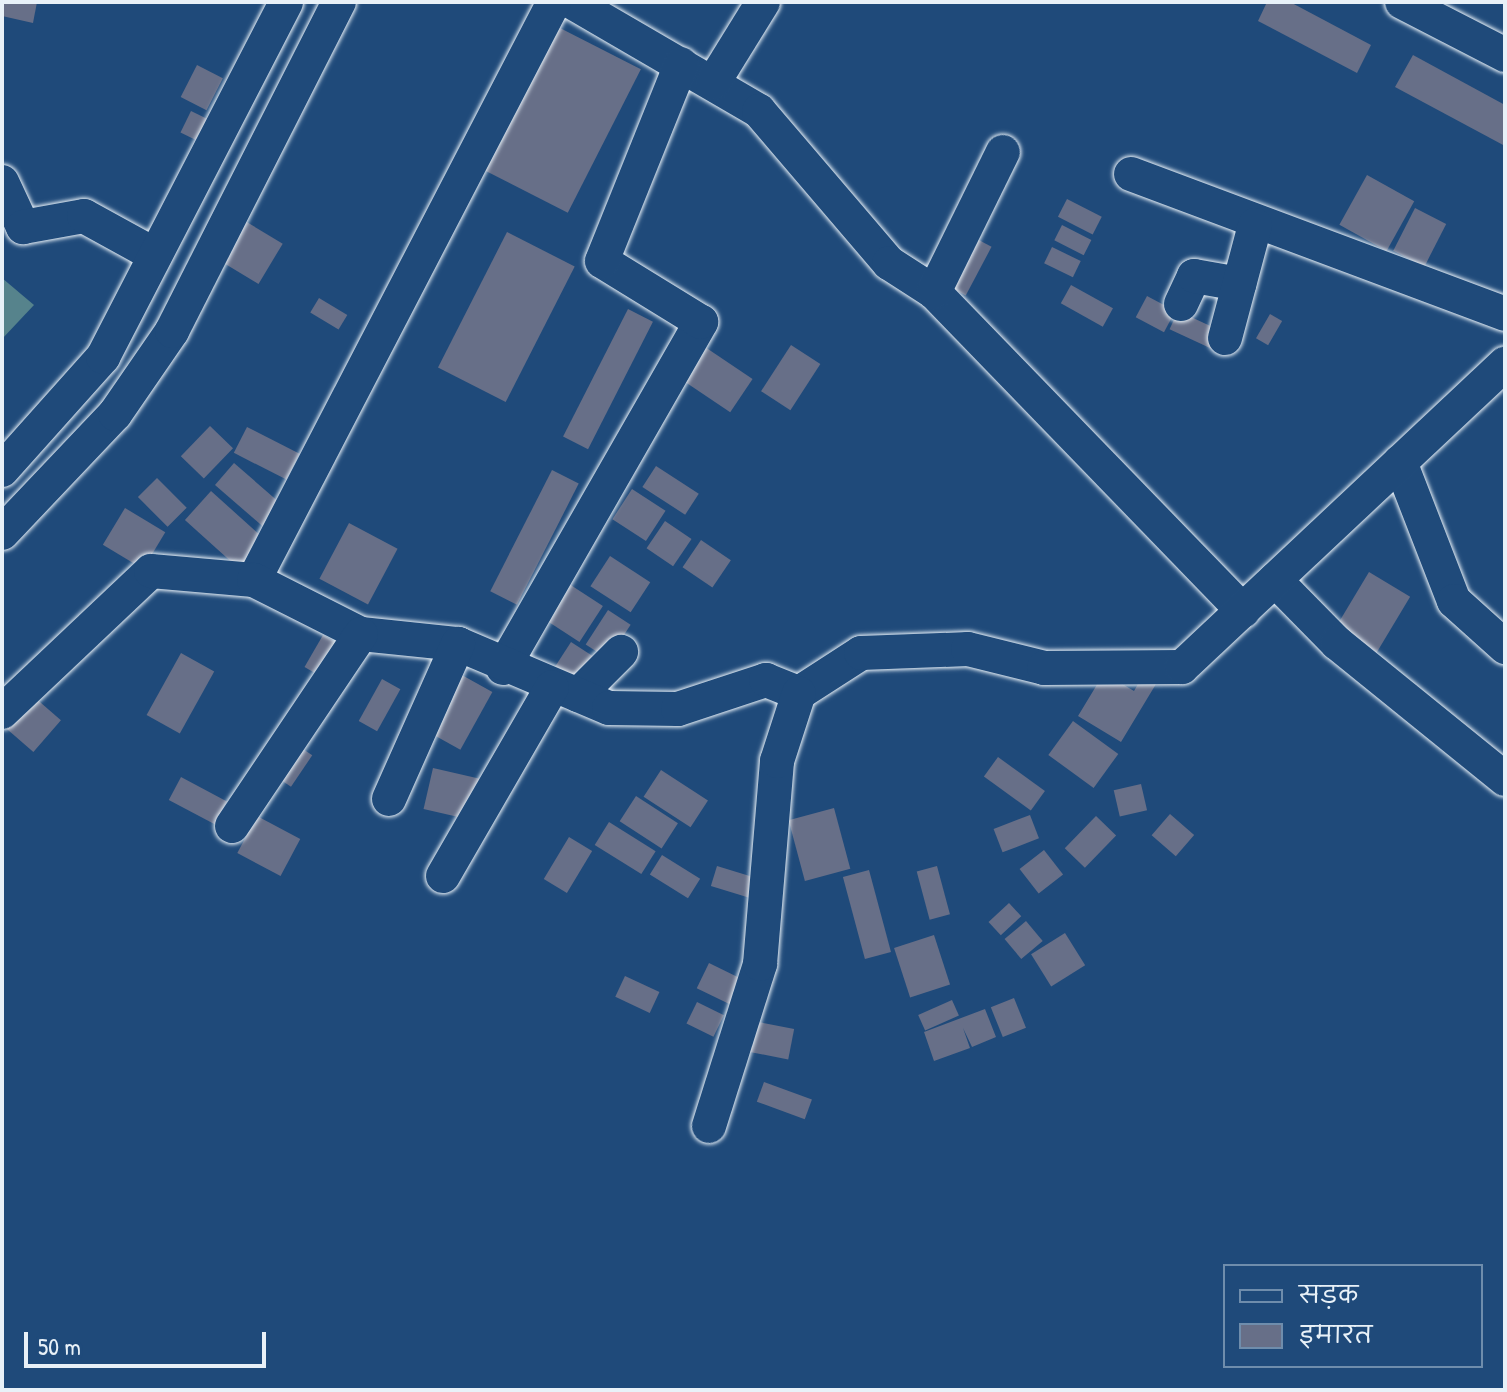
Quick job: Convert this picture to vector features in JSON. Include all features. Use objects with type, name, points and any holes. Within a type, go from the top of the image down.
[{"type":"street","points":[[2,470],[103,357],[286,2]]},
{"type":"street","points":[[2,533],[115,414],[172,331],[339,2]]},
{"type":"street","points":[[254,580],[554,2]]},
{"type":"street","points":[[572,2],[759,111],[889,263],[934,292],[1243,611]]},
{"type":"street","points":[[713,83],[763,2]]},
{"type":"street","points":[[1402,2],[1505,55]]},
{"type":"street","points":[[503,668],[701,322],[602,261],[681,64]]},
{"type":"street","points":[[934,292],[1003,152]]},
{"type":"street","points":[[1131,174],[1255,225],[1505,314]]},
{"type":"street","points":[[2,182],[23,227],[84,216],[155,255]]},
{"type":"street","points":[[1225,338],[1255,225]]},
{"type":"street","points":[[1181,304],[1194,276],[1239,284]]},
{"type":"street","points":[[709,1126],[760,964],[777,761],[799,693],[861,653],[968,649],[1044,668],[1182,667],[1505,364]]},
{"type":"street","points":[[1400,462],[1454,601],[1505,647]]},
{"type":"street","points":[[2,712],[151,571],[254,580],[361,634],[458,644],[503,668],[609,708],[678,709],[766,680],[799,693]]},
{"type":"street","points":[[1275,580],[1337,643],[1505,779]]},
{"type":"street","points":[[232,826],[361,634]]},
{"type":"street","points":[[389,799],[458,644]]},
{"type":"street","points":[[443,876],[565,691],[621,652]]},
{"type":"green space","points":[[2,278],[34,305],[2,339]]},
{"type":"building","points":[[2,2],[37,2],[33,23],[2,16]]},
{"type":"building","points":[[1267,2],[1290,2],[1371,45],[1357,73],[1258,21]]},
{"type":"building","points":[[558,27],[641,69],[568,213],[485,170]]},
{"type":"building","points":[[1413,55],[1505,105],[1505,146],[1395,87]]},
{"type":"building","points":[[197,65],[223,78],[206,110],[181,97]]},
{"type":"building","points":[[191,111],[220,125],[209,147],[180,133]]},
{"type":"building","points":[[1367,175],[1414,201],[1387,251],[1339,225]]},
{"type":"building","points":[[1067,199],[1102,217],[1093,235],[1058,217]]},
{"type":"building","points":[[1415,208],[1446,224],[1424,267],[1393,251]]},
{"type":"building","points":[[245,221],[283,244],[259,284],[221,261]]},
{"type":"building","points":[[1062,225],[1091,240],[1084,255],[1054,240]]},
{"type":"building","points":[[507,232],[575,267],[506,402],[438,367]]},
{"type":"building","points":[[973,237],[992,247],[966,295],[947,286]]},
{"type":"building","points":[[1052,247],[1081,261],[1073,277],[1044,263]]},
{"type":"building","points":[[1071,285],[1113,308],[1103,327],[1061,303]]},
{"type":"building","points":[[1147,296],[1175,311],[1164,332],[1136,317]]},
{"type":"building","points":[[319,298],[347,315],[339,330],[310,313]]},
{"type":"building","points":[[628,309],[653,322],[588,449],[563,436]]},
{"type":"building","points":[[1178,311],[1221,331],[1212,349],[1170,329]]},
{"type":"building","points":[[1270,314],[1282,321],[1268,345],[1256,338]]},
{"type":"building","points":[[702,345],[753,379],[730,412],[680,378]]},
{"type":"building","points":[[791,345],[820,364],[790,410],[761,391]]},
{"type":"building","points":[[210,426],[233,448],[204,478],[181,456]]},
{"type":"building","points":[[247,427],[300,454],[286,480],[234,453]]},
{"type":"building","points":[[234,463],[282,505],[263,527],[215,485]]},
{"type":"building","points":[[656,466],[699,494],[685,515],[642,487]]},
{"type":"building","points":[[552,470],[579,484],[517,605],[490,591]]},
{"type":"building","points":[[157,478],[187,508],[168,527],[138,497]]},
{"type":"building","points":[[632,489],[666,511],[646,541],[612,519]]},
{"type":"building","points":[[211,491],[267,541],[241,570],[185,520]]},
{"type":"building","points":[[125,508],[165,532],[143,569],[103,545]]},
{"type":"building","points":[[665,521],[692,539],[673,566],[647,548]]},
{"type":"building","points":[[349,523],[398,549],[368,604],[319,579]]},
{"type":"building","points":[[701,540],[731,560],[712,587],[683,567]]},
{"type":"building","points":[[610,556],[650,582],[631,612],[590,586]]},
{"type":"building","points":[[1369,572],[1410,597],[1372,660],[1331,635]]},
{"type":"building","points":[[566,582],[603,606],[579,642],[543,618]]},
{"type":"building","points":[[608,610],[631,625],[608,659],[586,644]]},
{"type":"building","points":[[323,635],[342,646],[324,678],[304,667]]},
{"type":"building","points":[[571,642],[600,661],[584,686],[555,667]]},
{"type":"building","points":[[181,653],[214,671],[180,734],[147,715]]},
{"type":"building","points":[[1104,673],[1134,691],[1143,675],[1156,684],[1121,742],[1078,716]]},
{"type":"building","points":[[460,674],[492,692],[460,750],[428,732]]},
{"type":"building","points":[[382,679],[400,689],[377,731],[359,721]]},
{"type":"building","points":[[33,696],[61,720],[33,752],[5,728]]},
{"type":"building","points":[[1073,721],[1118,754],[1094,788],[1048,755]]},
{"type":"building","points":[[294,743],[312,755],[291,787],[273,775]]},
{"type":"building","points":[[998,757],[1045,791],[1031,811],[984,776]]},
{"type":"building","points":[[433,768],[480,779],[470,820],[424,809]]},
{"type":"building","points":[[661,770],[708,800],[691,827],[644,797]]},
{"type":"building","points":[[181,777],[227,801],[215,824],[169,800]]},
{"type":"building","points":[[1141,784],[1147,810],[1120,817],[1114,790]]},
{"type":"building","points":[[636,796],[678,823],[662,848],[620,821]]},
{"type":"building","points":[[834,808],[850,869],[805,881],[789,820]]},
{"type":"building","points":[[1170,814],[1194,835],[1176,856],[1152,835]]},
{"type":"building","points":[[1030,815],[1039,838],[1003,852],[994,829]]},
{"type":"building","points":[[257,816],[300,839],[281,876],[237,853]]},
{"type":"building","points":[[1096,816],[1116,835],[1085,868],[1065,848]]},
{"type":"building","points":[[609,822],[656,851],[641,874],[595,845]]},
{"type":"building","points":[[569,837],[592,851],[567,893],[544,879]]},
{"type":"building","points":[[1044,850],[1063,874],[1039,894],[1020,869]]},
{"type":"building","points":[[662,855],[700,879],[688,898],[650,875]]},
{"type":"building","points":[[717,866],[756,878],[750,898],[711,886]]},
{"type":"building","points":[[937,866],[950,914],[930,920],[917,871]]},
{"type":"building","points":[[869,870],[891,952],[865,959],[843,877]]},
{"type":"building","points":[[1009,903],[1021,916],[1001,935],[989,922]]},
{"type":"building","points":[[1026,921],[1043,941],[1021,959],[1005,939]]},
{"type":"building","points":[[1065,933],[1085,965],[1051,986],[1031,954]]},
{"type":"building","points":[[934,935],[950,984],[910,997],[894,948]]},
{"type":"building","points":[[709,963],[750,983],[738,1008],[697,988]]},
{"type":"building","points":[[625,976],[659,992],[650,1013],[615,997]]},
{"type":"building","points":[[1014,998],[1026,1028],[1003,1037],[991,1007]]},
{"type":"building","points":[[952,1000],[959,1016],[925,1031],[918,1015]]},
{"type":"building","points":[[697,1002],[724,1015],[713,1037],[686,1024]]},
{"type":"building","points":[[985,1009],[996,1037],[972,1047],[963,1028],[970,1048],[934,1061],[924,1032]]},
{"type":"building","points":[[748,1020],[794,1029],[788,1059],[742,1050]]},
{"type":"building","points":[[764,1082],[812,1099],[805,1119],[757,1102]]}]
